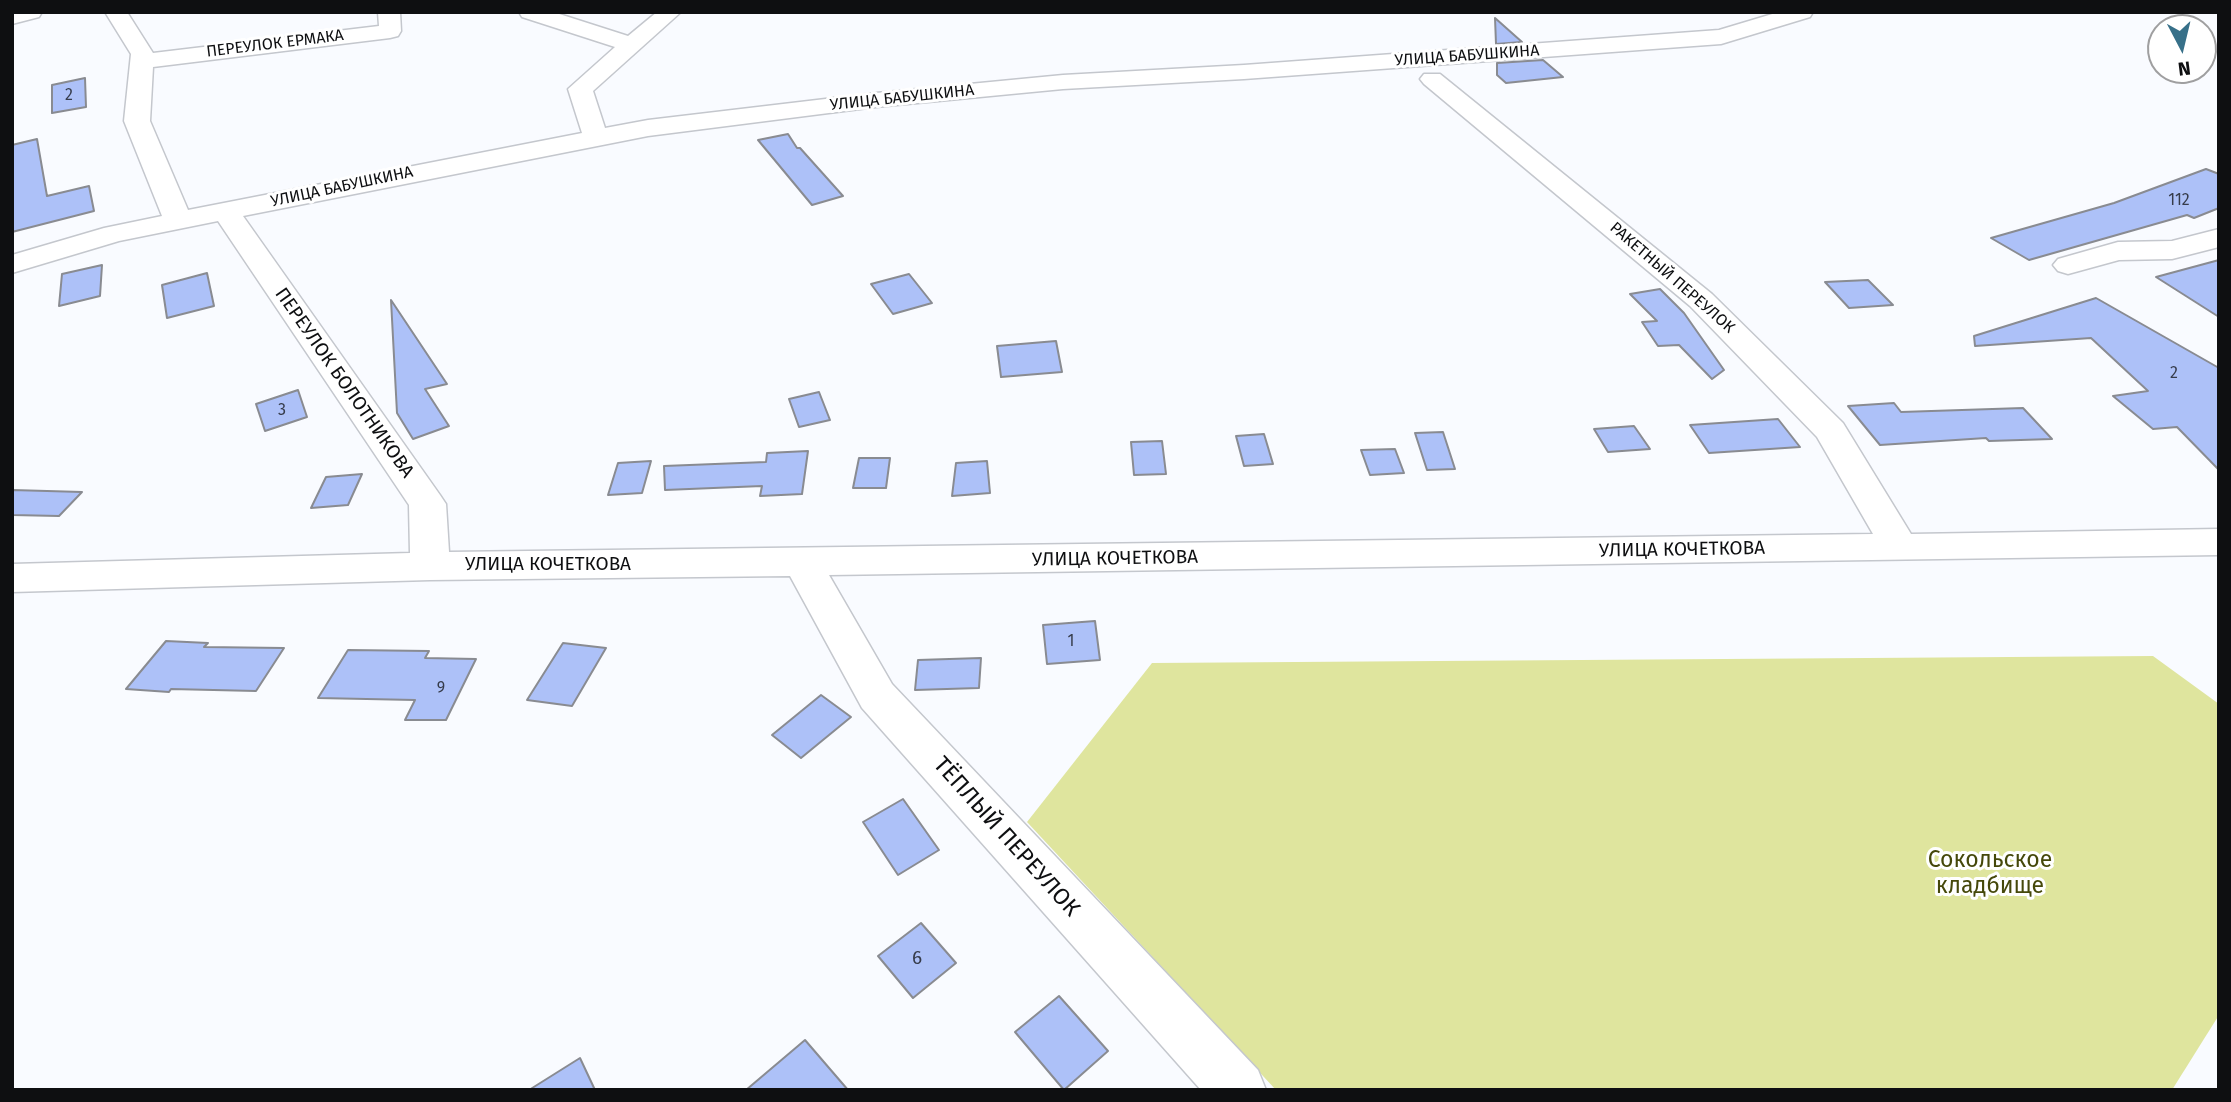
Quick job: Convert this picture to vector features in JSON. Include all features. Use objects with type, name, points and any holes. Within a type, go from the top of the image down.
[{"type":"street","points":[[12,18],[31,12]]},
{"type":"street","points":[[116,12],[142,54],[137,121],[178,221]]},
{"type":"street","name":"ПЕРЕУЛОК ЕРМАКА","points":[[141,62],[228,49],[390,31],[389,12]]},
{"type":"street","points":[[530,12],[632,44]]},
{"type":"street","points":[[596,138],[580,89],[670,12]]},
{"type":"street","name":"УЛИЦА БАБУШКИНА","points":[[12,264],[114,234],[648,128],[1063,82],[1244,72],[1721,37],[1802,12]]},
{"type":"street","name":"РАКЕТНЫЙ ПЕРЕУЛОК","points":[[1432,79],[1629,239],[1710,309],[1831,431],[1899,546]]},
{"type":"street","name":"ПЕРЕУЛОК БОЛОТНИКОВА","points":[[225,211],[427,504],[430,566]]},
{"type":"street","points":[[2068,265],[2118,251],[2172,250],[2218,238]]},
{"type":"street","name":"УЛИЦА КОЧЕТКОВА","points":[[12,578],[430,566],[1433,555],[2219,542]]},
{"type":"street","name":"ТЁПЛЫЙ ПЕРЕУЛОК","points":[[802,563],[877,696],[1238,1090]]},
{"type":"green space","name":"Сокольское кладбище","points":[[2153,656],[2219,704],[2219,1015],[2172,1090],[1276,1090],[1027,822],[1152,663]]},
{"type":"building","points":[[1495,18],[1522,42],[1496,44]]},
{"type":"building","points":[[1543,60],[1563,77],[1506,83],[1497,75],[1497,63]]},
{"type":"building","points":[[85,78],[86,107],[52,113],[52,85]]},
{"type":"building","points":[[788,134],[797,148],[800,148],[843,196],[812,205],[758,140]]},
{"type":"building","points":[[37,139],[47,196],[89,186],[94,211],[12,232],[12,145]]},
{"type":"building","points":[[2206,169],[2219,174],[2219,208],[2194,218],[2187,215],[2029,260],[1991,238],[2114,203]]},
{"type":"building","points":[[2219,260],[2219,317],[2156,277]]},
{"type":"building","points":[[102,265],[100,296],[59,306],[62,274]]},
{"type":"building","points":[[207,273],[214,306],[167,318],[162,285]]},
{"type":"building","points":[[909,274],[932,303],[893,314],[871,284]]},
{"type":"building","points":[[1868,280],[1893,305],[1849,308],[1825,282]]},
{"type":"building","points":[[1660,289],[1684,313],[1724,370],[1712,379],[1679,345],[1658,346],[1642,322],[1657,321],[1630,294]]},
{"type":"building","points":[[2096,298],[2219,368],[2219,470],[2177,427],[2153,429],[2113,396],[2148,391],[2091,338],[1975,346],[1974,336]]},
{"type":"building","points":[[391,300],[447,384],[425,389],[449,426],[413,439],[397,413]]},
{"type":"building","points":[[1056,341],[1062,372],[1001,377],[997,346]]},
{"type":"building","points":[[298,390],[307,417],[265,431],[256,404]]},
{"type":"building","points":[[819,392],[830,420],[799,427],[789,399]]},
{"type":"building","points":[[1894,403],[1901,412],[2023,408],[2052,439],[1989,441],[1986,438],[1880,445],[1848,406]]},
{"type":"building","points":[[1778,419],[1800,447],[1709,453],[1690,425]]},
{"type":"building","points":[[1634,426],[1650,449],[1608,452],[1594,429]]},
{"type":"building","points":[[1443,432],[1455,469],[1427,470],[1415,433]]},
{"type":"building","points":[[1264,434],[1273,464],[1244,466],[1236,436]]},
{"type":"building","points":[[1162,441],[1166,474],[1134,475],[1131,442]]},
{"type":"building","points":[[1395,449],[1404,473],[1370,475],[1361,450]]},
{"type":"building","points":[[808,451],[802,494],[760,496],[762,486],[665,490],[664,466],[766,462],[767,453]]},
{"type":"building","points":[[859,458],[890,458],[886,488],[853,488]]},
{"type":"building","points":[[651,461],[642,493],[608,495],[618,463]]},
{"type":"building","points":[[987,461],[990,493],[952,496],[956,463]]},
{"type":"building","points":[[362,474],[348,505],[311,508],[326,477]]},
{"type":"building","points":[[12,490],[82,492],[59,516],[12,515]]},
{"type":"building","points":[[1095,621],[1100,660],[1047,664],[1043,625]]},
{"type":"building","points":[[166,641],[208,643],[204,647],[284,648],[256,691],[171,689],[169,692],[126,689]]},
{"type":"building","points":[[563,643],[606,648],[572,706],[527,700]]},
{"type":"building","points":[[348,650],[429,651],[425,658],[476,659],[446,720],[405,720],[415,700],[318,698]]},
{"type":"building","points":[[981,658],[979,688],[915,690],[918,660]]},
{"type":"building","points":[[821,695],[851,717],[801,758],[772,735]]},
{"type":"building","points":[[903,799],[939,850],[898,875],[863,822]]},
{"type":"building","points":[[921,923],[956,963],[913,998],[878,956]]},
{"type":"building","points":[[1059,996],[1108,1051],[1064,1090],[1015,1032]]},
{"type":"building","points":[[805,1040],[848,1090],[746,1090]]},
{"type":"building","points":[[580,1058],[595,1090],[529,1090]]}]
